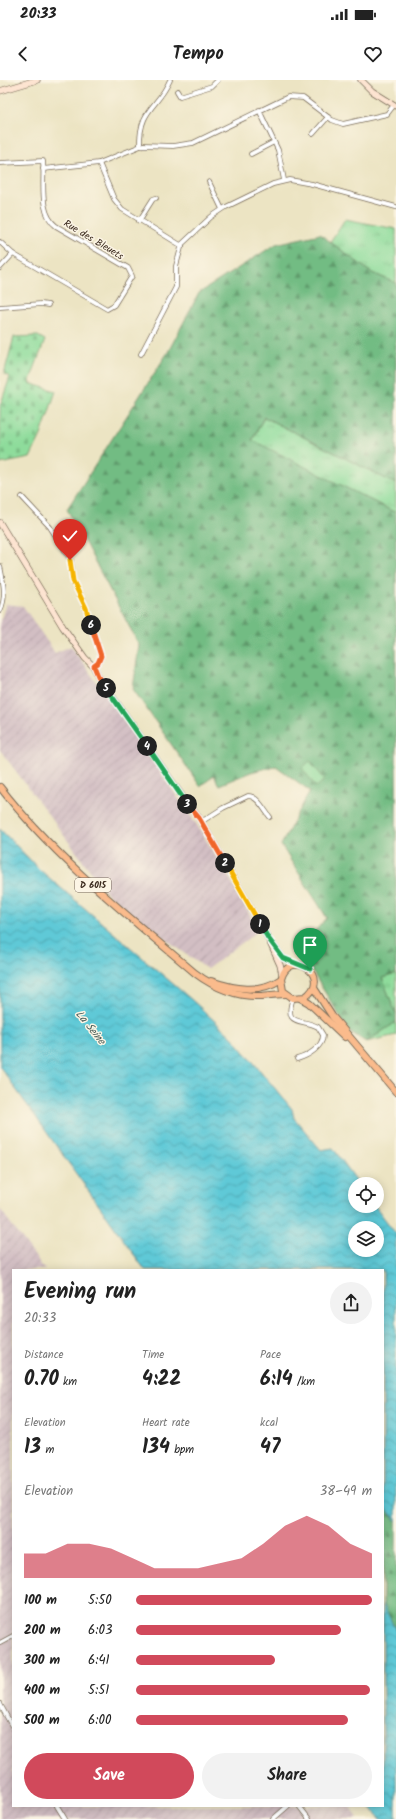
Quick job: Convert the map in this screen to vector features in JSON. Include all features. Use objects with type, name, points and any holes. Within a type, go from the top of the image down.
[{"type":"main road","name":"D 6015","points":[[0,787],[40,834],[73,866],[195,973],[210,984],[231,993],[250,996],[286,994]]},
{"type":"main road","points":[[296,964],[304,966],[312,973],[315,981],[314,988],[309,995],[300,998],[293,998],[286,994],[282,987],[282,976],[289,967],[296,964]]},
{"type":"main road","name":"D 6015","points":[[195,973],[223,985],[251,989],[267,987],[282,976]]},
{"type":"main road","points":[[314,988],[332,1016],[396,1092]]},
{"type":"main road","points":[[300,998],[309,1003],[362,1053]]},
{"type":"street","points":[[0,91],[37,80]]},
{"type":"street","points":[[140,146],[145,116],[151,105],[164,91],[170,80]]},
{"type":"street","points":[[177,91],[180,96],[212,86],[218,80]]},
{"type":"street","points":[[0,163],[43,161],[43,170],[99,163],[140,146],[173,146],[193,143],[283,98],[295,96],[307,100],[338,123],[348,123],[387,114],[395,106],[372,91],[361,80]]},
{"type":"street","points":[[259,110],[278,150],[284,180]]},
{"type":"street","points":[[313,134],[328,116]]},
{"type":"street","points":[[251,154],[274,142]]},
{"type":"street","points":[[99,163],[114,199],[122,209],[139,221],[182,246]]},
{"type":"street","name":"Rue des Bleuets","points":[[0,242],[14,254],[107,309],[114,305],[132,276],[128,268],[56,226],[48,218],[45,210],[43,170]]},
{"type":"street","points":[[141,354],[176,287],[176,266],[182,246],[195,231],[222,209],[284,180],[297,180],[396,207]]},
{"type":"street","points":[[209,182],[222,209]]},
{"type":"street","points":[[139,221],[153,199],[156,198]]},
{"type":"street","points":[[0,268],[14,254]]},
{"type":"street","points":[[0,306],[48,305]]},
{"type":"street","points":[[22,497],[50,527],[70,560],[73,581],[89,619],[101,656],[98,663],[94,666]]},
{"type":"street","points":[[0,523],[63,627],[85,658],[94,666],[98,676],[201,822],[268,938],[280,965],[282,976]]},
{"type":"street","points":[[0,566],[4,590],[3,602],[0,611]]},
{"type":"street","points":[[201,822],[223,808],[252,796],[257,799],[270,817]]},
{"type":"street","points":[[268,938],[283,958],[296,964]]},
{"type":"street","points":[[293,998],[290,1008],[291,1017],[297,1022],[318,1027],[323,1037],[318,1046],[305,1056],[297,1059]]},
{"type":"street","points":[[0,1643],[12,1637]]},
{"type":"street","points":[[0,1704],[12,1726]]},
{"type":"street","points":[[59,1807],[65,1819]]},
{"type":"street","points":[[273,1819],[287,1807]]},
{"type":"street","points":[[300,1807],[309,1819]]},
{"type":"shaded area","points":[[6,604],[23,606],[55,653],[71,646],[197,825],[237,891],[258,931],[207,969],[143,923],[110,897],[0,750],[0,622]]},
{"type":"shaded area","points":[[0,1209],[44,1269],[12,1269],[12,1807],[350,1807],[359,1819],[0,1819]]},
{"type":"green space","points":[[345,219],[396,229],[396,283],[372,273],[330,242]]},
{"type":"green space","points":[[320,234],[372,273],[396,283],[396,484],[264,417],[252,440],[396,513],[396,974],[382,978],[396,1014],[396,1022],[366,1042],[349,1031],[298,949],[327,918],[281,845],[310,791],[276,766],[251,772],[219,785],[214,776],[200,786],[133,689],[139,645],[67,509],[168,352],[199,293],[276,244]]},
{"type":"green space","points":[[38,336],[45,340],[29,383],[56,391],[41,435],[30,458],[0,464],[0,406],[10,377],[4,374],[14,337]]},
{"type":"green space","points":[[264,417],[396,484],[396,513],[252,441]]},
{"type":"green space","points":[[310,761],[325,780],[316,787],[302,768]]},
{"type":"green space","points":[[396,974],[396,1014],[382,978]]},
{"type":"green space","points":[[396,1022],[396,1035],[366,1042]]},
{"type":"green space","points":[[384,1506],[396,1521],[396,1631],[384,1605]]},
{"type":"water","name":"La Seine","points":[[0,829],[40,870],[193,1001],[234,1039],[292,1109],[294,1118],[321,1150],[333,1148],[354,1177],[348,1177],[348,1213],[380,1213],[396,1234],[396,1521],[384,1506],[384,1269],[144,1269],[0,1067]]},
{"type":"water","points":[[384,1605],[396,1631],[396,1819],[380,1819],[371,1807],[384,1807]]},
{"type":"route","points":[[70,560],[73,581],[86,608],[101,656],[98,663],[94,666],[98,676],[186,803],[193,809],[199,818],[268,938],[283,958],[289,962],[310,969]]}]
